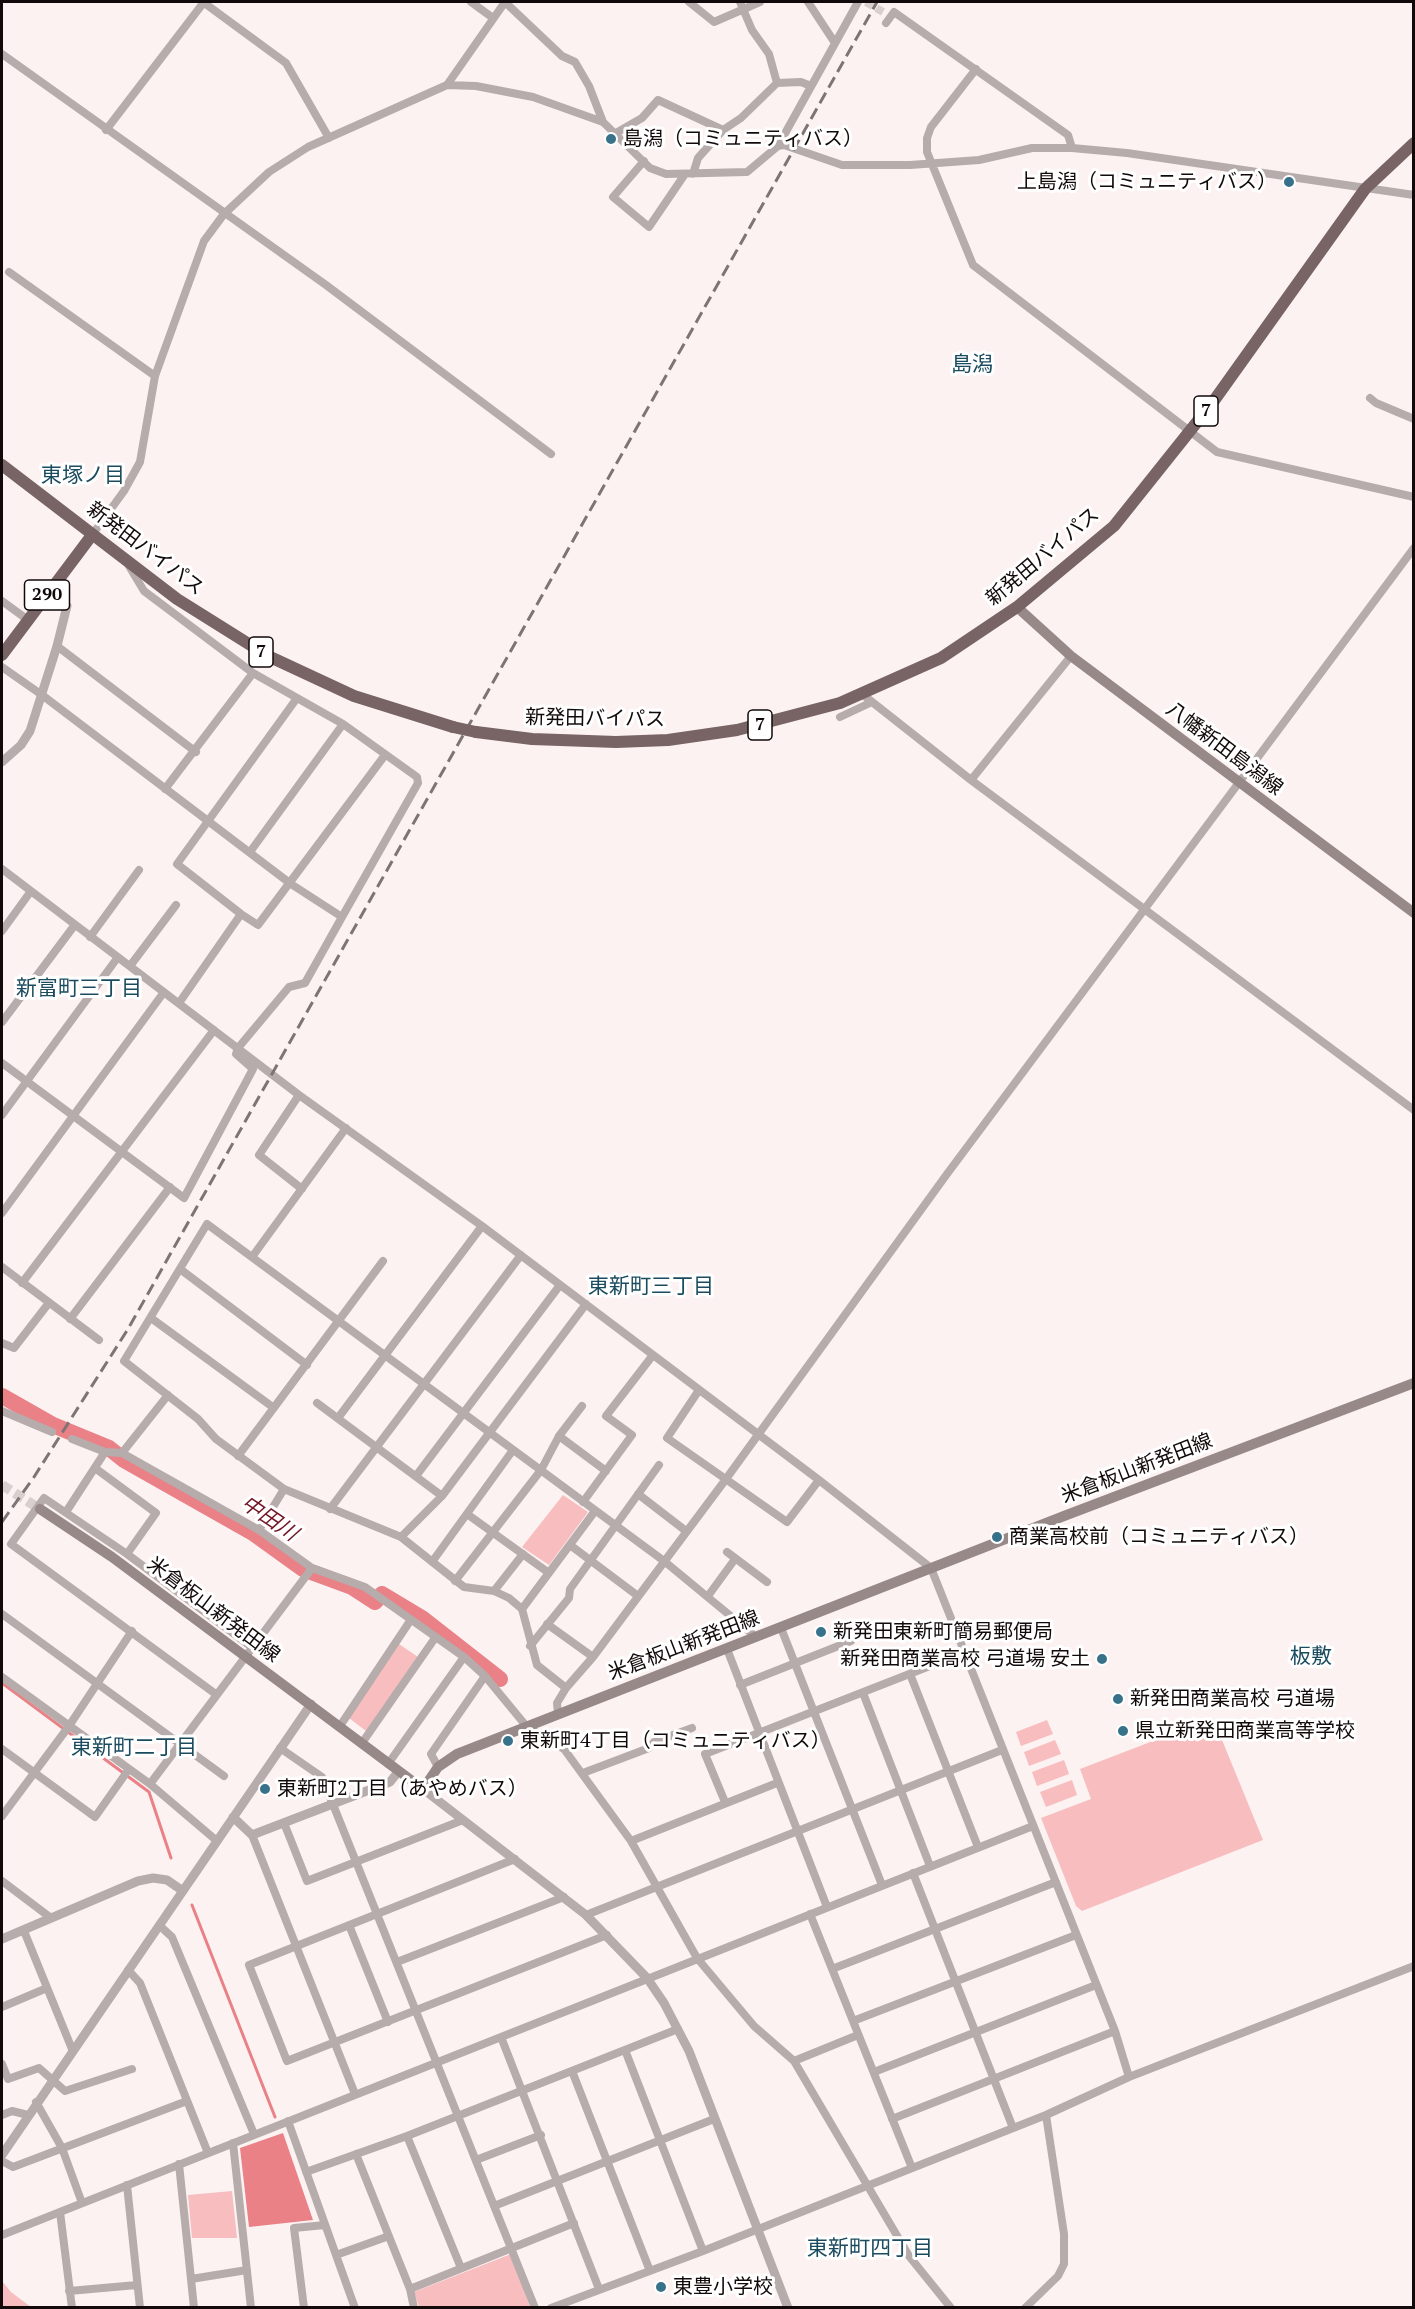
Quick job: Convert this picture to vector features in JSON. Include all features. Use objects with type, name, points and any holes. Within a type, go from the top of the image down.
[{"type":"highway","name":"新発田バイパス","points":[[2,465],[129,564],[186,605],[268,656],[354,696],[476,732],[587,742],[668,740],[774,722],[867,698],[940,658],[1017,607],[1114,526],[1190,432],[1365,189],[1413,143]]},
{"type":"highway","name":"290","points":[[2,655],[92,535]]},
{"type":"main road","name":"八幡新田島潟線","points":[[1017,607],[1071,656],[1413,913]]},
{"type":"main road","name":"米倉板山新発田線","points":[[40,1509],[112,1557],[423,1789],[438,1767],[457,1754],[931,1568],[1413,1383]]},
{"type":"street","points":[[106,130],[203,2],[286,63],[329,138]]},
{"type":"street","points":[[471,2],[493,18]]},
{"type":"street","points":[[447,85],[505,2],[562,56],[575,62],[589,86],[603,122]]},
{"type":"street","points":[[689,2],[714,22],[760,2]]},
{"type":"street","points":[[740,2],[752,30],[769,54],[777,83]]},
{"type":"street","points":[[808,2],[835,43]]},
{"type":"street","points":[[92,535],[124,491],[140,462],[155,376],[204,241],[224,214],[269,172],[308,147],[447,85],[476,86],[533,97],[603,122],[650,168],[666,174],[747,172],[777,146],[858,2]]},
{"type":"street","points":[[887,16],[894,12],[976,69],[1068,135],[1072,148]]},
{"type":"street","points":[[2,54],[326,285],[551,454]]},
{"type":"street","points":[[976,69],[931,127],[927,138],[927,152],[931,164],[973,265],[1217,452],[1413,497]]},
{"type":"street","points":[[644,161],[613,197],[649,227],[689,174],[698,158],[723,130],[741,118],[777,83],[801,82],[811,86]]},
{"type":"street","points":[[616,134],[642,118],[658,100],[723,130]]},
{"type":"street","points":[[777,146],[784,145],[842,165],[931,164],[979,160],[1032,148],[1072,148],[1127,153],[1413,195]]},
{"type":"street","points":[[9,272],[155,376]]},
{"type":"street","points":[[1370,398],[1376,403],[1413,419]]},
{"type":"street","points":[[558,1714],[557,1703],[566,1688],[593,1657],[726,1479],[947,1174],[1146,910],[1413,548]]},
{"type":"street","points":[[2,1063],[184,1198],[253,1069],[236,1054],[238,1048],[289,987],[305,983],[418,783],[417,777],[343,724],[253,673],[144,591],[129,564]]},
{"type":"street","points":[[2,762],[21,745],[30,731],[57,646],[67,606],[53,588]]},
{"type":"street","points":[[2,601],[28,620]]},
{"type":"street","points":[[57,646],[196,752]]},
{"type":"street","points":[[971,780],[1071,656]]},
{"type":"street","points":[[2,667],[208,819],[291,884],[342,917]]},
{"type":"street","points":[[165,789],[196,752],[253,673]]},
{"type":"street","points":[[297,698],[177,864],[241,914],[258,925],[291,884],[385,755]]},
{"type":"street","points":[[840,717],[867,698],[971,780],[1413,1110]]},
{"type":"street","points":[[250,852],[343,724]]},
{"type":"street","points":[[2,869],[299,1095],[482,1226],[759,1434],[931,1568],[1115,2031],[1129,2077]]},
{"type":"street","points":[[90,937],[139,870]]},
{"type":"street","points":[[2,931],[31,891]]},
{"type":"street","points":[[130,966],[176,905]]},
{"type":"street","points":[[179,1003],[241,914]]},
{"type":"street","points":[[2,1022],[74,926]]},
{"type":"street","points":[[2,1115],[118,957]]},
{"type":"street","points":[[2,1213],[75,1117],[164,992]]},
{"type":"street","points":[[22,1283],[214,1030]]},
{"type":"street","points":[[299,1095],[259,1155],[302,1189]]},
{"type":"street","points":[[252,1257],[346,1128]]},
{"type":"street","points":[[70,1319],[170,1187]]},
{"type":"street","points":[[566,1688],[537,1665],[530,1646],[522,1609],[494,1591],[464,1587],[401,1537],[284,1490],[216,1439],[198,1419],[124,1361],[207,1224],[615,1525],[708,1596],[756,1637]]},
{"type":"street","points":[[338,1418],[383,1354],[482,1226]]},
{"type":"street","points":[[330,1509],[521,1255]]},
{"type":"street","points":[[238,1456],[383,1261]]},
{"type":"street","points":[[2,1267],[48,1304],[99,1340]]},
{"type":"street","points":[[180,1269],[307,1365]]},
{"type":"street","points":[[416,1476],[560,1285]]},
{"type":"street","points":[[2,1343],[14,1348],[48,1304]]},
{"type":"street","points":[[401,1537],[442,1496],[586,1304]]},
{"type":"street","points":[[151,1318],[274,1408]]},
{"type":"street","points":[[583,1502],[632,1435],[606,1416],[653,1355]]},
{"type":"street","points":[[699,1390],[667,1438],[787,1522],[819,1480]]},
{"type":"street","points":[[122,1453],[168,1395]]},
{"type":"street","points":[[317,1403],[442,1496]]},
{"type":"street","points":[[455,1581],[541,1470],[559,1436],[582,1406]]},
{"type":"street","points":[[2,1412],[52,1431]]},
{"type":"street","points":[[559,1436],[606,1471]]},
{"type":"street","points":[[72,1439],[105,1452],[122,1453],[259,1530],[312,1568],[365,1587],[464,1657],[485,1676],[526,1727],[564,1749],[631,1841],[697,1958],[754,2026],[794,2061],[909,2256],[951,2307]]},
{"type":"street","points":[[432,1562],[513,1450]]},
{"type":"street","points":[[66,1512],[105,1452]]},
{"type":"street","points":[[530,1646],[569,1598],[570,1588],[659,1465]]},
{"type":"street","points":[[95,1468],[156,1513],[127,1554]]},
{"type":"street","points":[[259,1530],[284,1490]]},
{"type":"street","points":[[638,1494],[686,1531]]},
{"type":"street","points":[[217,1695],[11,1544],[44,1498],[127,1554],[253,1648]]},
{"type":"street","points":[[522,1609],[595,1510]]},
{"type":"street","points":[[467,1514],[549,1573]]},
{"type":"street","points":[[570,1545],[638,1596]]},
{"type":"street","points":[[727,1552],[767,1582]]},
{"type":"street","points":[[494,1591],[523,1554]]},
{"type":"street","points":[[708,1596],[735,1558]]},
{"type":"street","points":[[150,1784],[312,1568]]},
{"type":"street","points":[[2,1614],[224,1776]]},
{"type":"street","points":[[340,1725],[410,1621]]},
{"type":"street","points":[[547,1624],[593,1657]]},
{"type":"street","points":[[781,1628],[882,1885]]},
{"type":"street","points":[[2,1816],[69,1726],[132,1631]]},
{"type":"street","points":[[362,1743],[435,1638]]},
{"type":"street","points":[[740,1685],[850,1641]]},
{"type":"street","points":[[727,1649],[758,1734],[827,1907]]},
{"type":"street","points":[[725,1802],[705,1754],[963,1653]]},
{"type":"street","points":[[388,1764],[464,1657]]},
{"type":"street","points":[[910,1674],[978,1847]]},
{"type":"street","points":[[438,1767],[431,1754],[485,1676]]},
{"type":"street","points":[[3,1682],[150,1784],[217,1841]]},
{"type":"street","points":[[863,1693],[930,1866]]},
{"type":"street","points":[[2,2155],[72,2049],[160,1926],[310,1704]]},
{"type":"street","points":[[583,1773],[649,1749],[654,1742],[692,1728]]},
{"type":"street","points":[[279,1748],[322,1777],[535,2307]]},
{"type":"street","points":[[2,1749],[95,1817],[129,1769]]},
{"type":"street","points":[[586,1915],[1002,1750]]},
{"type":"street","points":[[252,1835],[390,1782],[398,1772]]},
{"type":"street","points":[[631,1841],[777,1783]]},
{"type":"street","points":[[423,1789],[586,1915],[647,1978],[678,2029],[788,2307]]},
{"type":"street","points":[[233,1817],[252,1835],[355,2094]]},
{"type":"street","points":[[284,1823],[307,1881],[463,1820]]},
{"type":"street","points":[[2,2235],[1033,1826]]},
{"type":"street","points":[[515,1859],[249,1965],[287,2061],[607,1935]]},
{"type":"street","points":[[913,1873],[1013,2128]]},
{"type":"street","points":[[2,1939],[138,1881],[153,1878],[167,1880],[183,1891]]},
{"type":"street","points":[[2,1881],[51,1917]]},
{"type":"street","points":[[832,1969],[1056,1882]]},
{"type":"street","points":[[397,1962],[564,1897]]},
{"type":"street","points":[[810,1914],[912,2168]]},
{"type":"street","points":[[160,1926],[172,1936],[254,2134]]},
{"type":"street","points":[[349,1926],[388,2022]]},
{"type":"street","points":[[24,1931],[72,2049]]},
{"type":"street","points":[[853,2021],[1076,1935]]},
{"type":"street","points":[[551,2307],[758,2230],[1046,2115],[1129,2077],[1413,1966]]},
{"type":"street","points":[[128,1970],[140,1983],[208,2153]]},
{"type":"street","points":[[873,2072],[1096,1985]]},
{"type":"street","points":[[2,2007],[47,1988]]},
{"type":"street","points":[[306,2172],[407,2136],[678,2029]]},
{"type":"street","points":[[892,2119],[1115,2031]]},
{"type":"street","points":[[794,2061],[858,2035]]},
{"type":"street","points":[[501,2037],[599,2289]]},
{"type":"street","points":[[625,2050],[703,2251]]},
{"type":"street","points":[[2,2064],[8,2079],[39,2068],[65,2091],[132,2069]]},
{"type":"street","points":[[572,2071],[650,2271]]},
{"type":"street","points":[[2,2162],[13,2167],[188,2101]]},
{"type":"street","points":[[36,2102],[62,2148],[82,2203]]},
{"type":"street","points":[[2,2115],[12,2111],[28,2115]]},
{"type":"street","points":[[1025,2307],[1058,2276],[1064,2264],[1064,2234],[1046,2115]]},
{"type":"street","points":[[494,2206],[714,2119]]},
{"type":"street","points":[[288,2121],[355,2307]]},
{"type":"street","points":[[476,2160],[541,2135]]},
{"type":"street","points":[[407,2136],[461,2268]]},
{"type":"street","points":[[233,2143],[251,2307]]},
{"type":"street","points":[[356,2154],[410,2289],[414,2307]]},
{"type":"street","points":[[179,2164],[194,2307]]},
{"type":"street","points":[[127,2185],[140,2307]]},
{"type":"street","points":[[60,2212],[72,2307]]},
{"type":"street","points":[[410,2289],[574,2223]]},
{"type":"street","points":[[304,2307],[294,2228],[325,2225]]},
{"type":"street","points":[[336,2255],[389,2236]]},
{"type":"street","points":[[191,2279],[247,2270]]},
{"type":"street","points":[[69,2291],[137,2285]]},
{"type":"shaded area","points":[[563,1495],[588,1512],[549,1565],[522,1547]]},
{"type":"shaded area","points":[[399,1644],[418,1657],[366,1731],[349,1718]]},
{"type":"shaded area","points":[[1213,1718],[1263,1840],[1082,1911],[1076,1906],[1041,1818],[1091,1799],[1080,1769]]},
{"type":"shaded area","points":[[1047,1720],[1053,1734],[1021,1746],[1016,1732]]},
{"type":"shaded area","points":[[1055,1740],[1061,1754],[1029,1766],[1024,1752]]},
{"type":"shaded area","points":[[1064,1760],[1069,1774],[1037,1786],[1032,1772]]},
{"type":"shaded area","points":[[1072,1780],[1077,1795],[1046,1807],[1040,1792]]},
{"type":"shaded area","points":[[283,2133],[313,2220],[249,2227],[240,2148]]},
{"type":"shaded area","points":[[232,2191],[237,2238],[192,2238],[188,2195]]},
{"type":"shaded area","points":[[511,2254],[530,2307],[419,2307],[414,2292]]},
{"type":"shaded area","points":[[2,2281],[11,2292],[31,2307],[4,2307]]},
{"type":"waterway","name":"中田川","points":[[2,1396],[53,1425],[109,1448],[124,1460],[253,1533],[303,1569],[352,1587],[375,1602],[382,1594],[422,1618],[500,1679]]},
{"type":"waterway","points":[[2,1683],[149,1792],[171,1858]]},
{"type":"waterway","points":[[192,1905],[275,2117]]},
{"type":"tunnel","points":[[866,2],[883,12]]},
{"type":"tunnel","points":[[2,1485],[40,1509]]},
{"type":"railway","points":[[2,1522],[34,1477],[128,1329],[877,2]]},
{"type":"place","name":"島潟（コミュニティバス）","points":[[611,139]]},
{"type":"place","name":"上島潟（コミュニティバス）","points":[[1289,182]]},
{"type":"place","name":"商業高校前（コミュニティバス）","points":[[997,1537]]},
{"type":"place","name":"新発田東新町簡易郵便局","points":[[821,1632]]},
{"type":"place","name":"新発田商業高校 弓道場 安土","points":[[1102,1659]]},
{"type":"place","name":"新発田商業高校 弓道場","points":[[1118,1699]]},
{"type":"place","name":"県立新発田商業高等学校","points":[[1123,1731]]},
{"type":"place","name":"東新町4丁目（コミュニティバス）","points":[[508,1741]]},
{"type":"place","name":"東新町2丁目（あやめバス）","points":[[265,1789]]},
{"type":"place","name":"東豊小学校","points":[[661,2287]]},
{"type":"district","name":"島潟","points":[[972,365]]},
{"type":"district","name":"東塚ノ目","points":[[83,476]]},
{"type":"district","name":"新富町三丁目","points":[[79,989]]},
{"type":"district","name":"東新町三丁目","points":[[651,1287]]},
{"type":"district","name":"板敷","points":[[1311,1657]]},
{"type":"district","name":"東新町二丁目","points":[[134,1748]]},
{"type":"district","name":"東新町四丁目","points":[[870,2249]]}]
